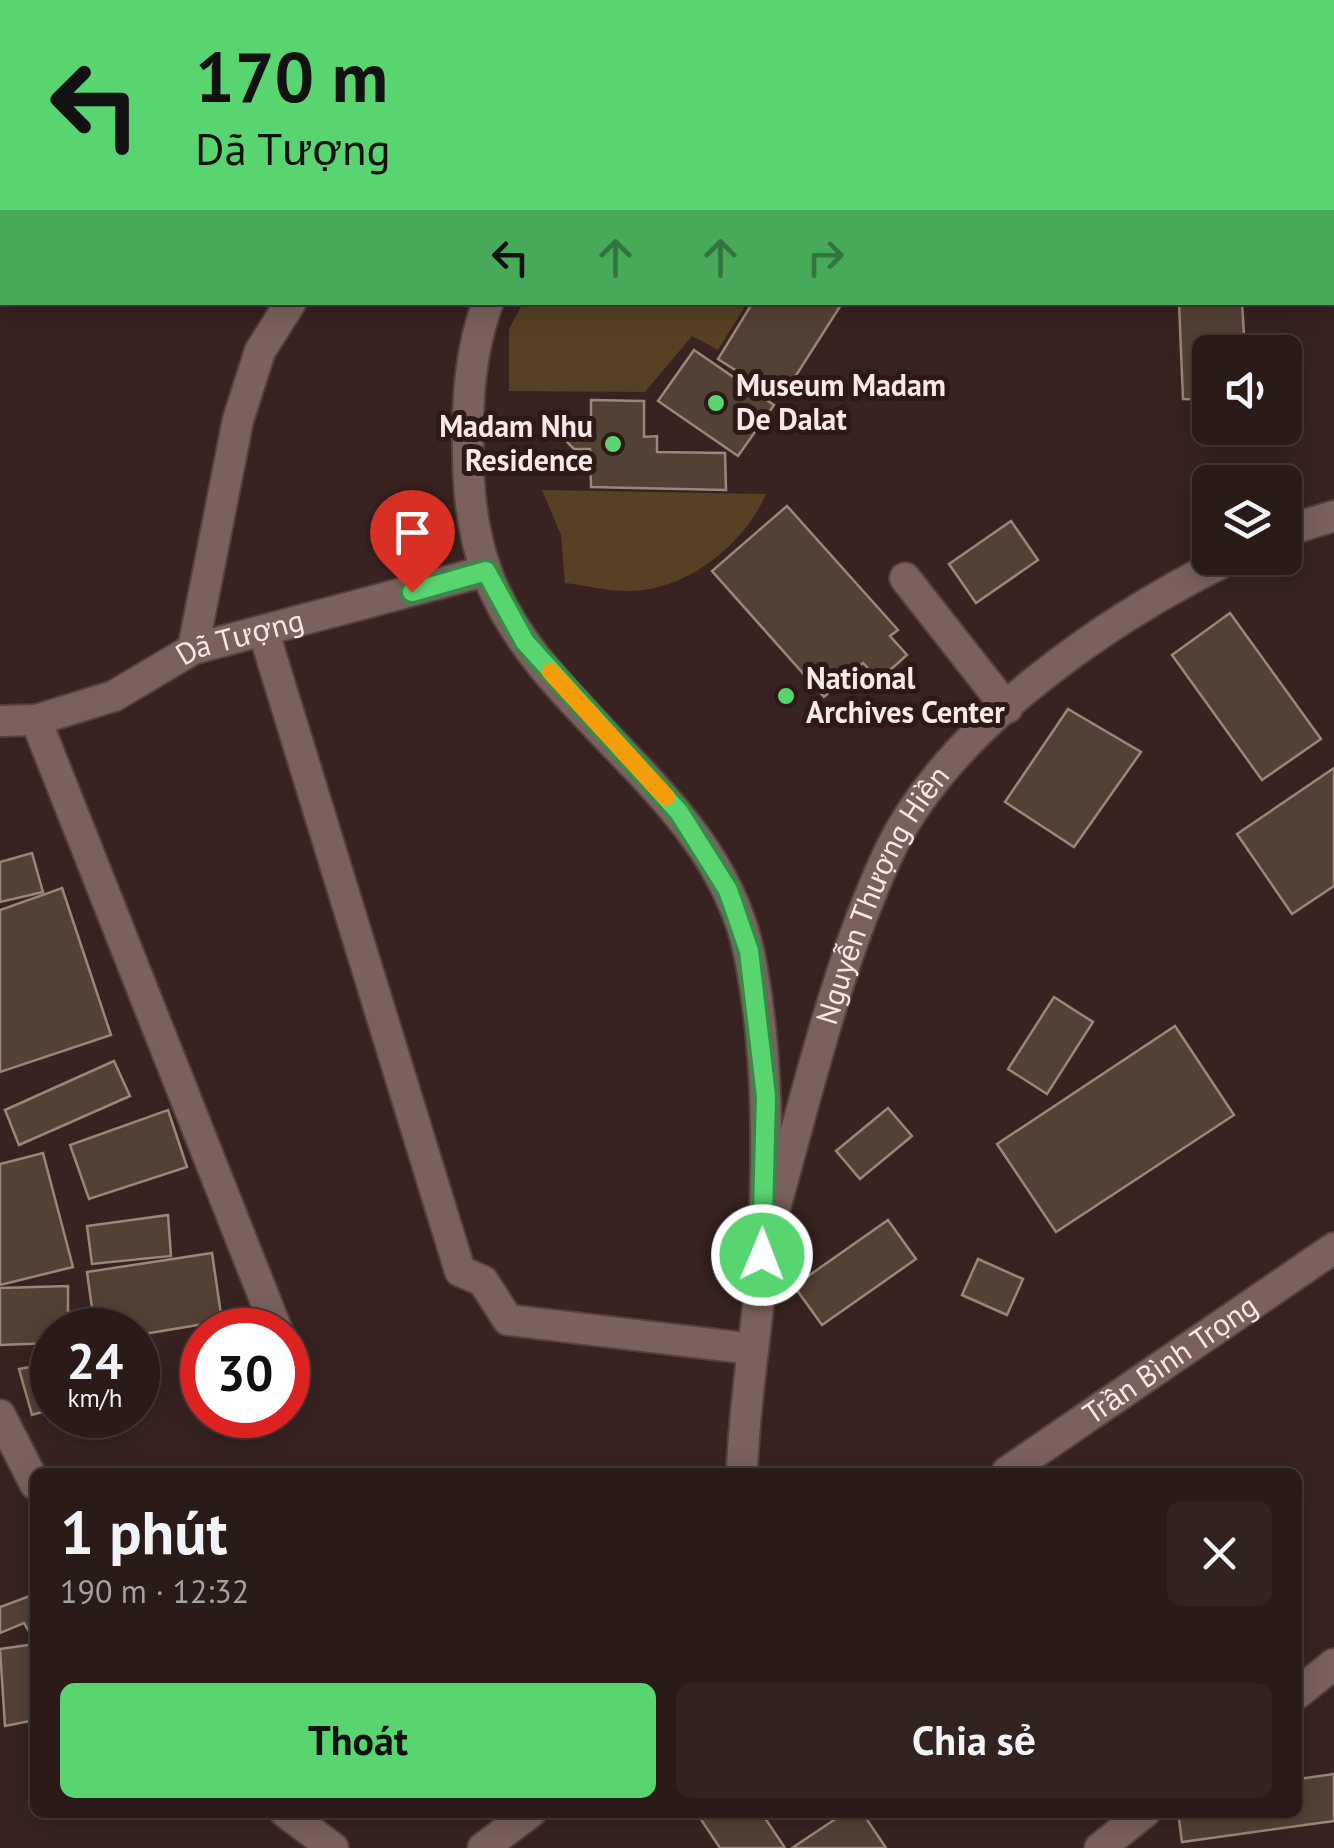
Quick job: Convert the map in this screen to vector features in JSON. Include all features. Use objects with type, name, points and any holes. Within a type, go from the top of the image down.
[{"type":"street","points":[[192,649],[238,420],[260,351],[289,305]]},
{"type":"street","points":[[487,305],[477,331],[467,403],[468,486],[486,571],[525,642],[679,812],[728,890],[749,951],[766,1096],[762,1255],[742,1468]]},
{"type":"street","points":[[1302,526],[1334,516]]},
{"type":"street","name":"Dã Tượng","points":[[0,721],[36,720],[114,696],[192,649],[486,571]]},
{"type":"street","name":"Nguyễn Thượng Hiền","points":[[762,1255],[818,1052],[890,851],[922,797],[1007,708],[1089,642],[1195,575]]},
{"type":"street","points":[[905,578],[1007,708]]},
{"type":"street","points":[[264,633],[460,1271],[483,1281],[508,1320],[754,1350]]},
{"type":"street","points":[[36,720],[268,1308]]},
{"type":"street","name":"Trần Bình Trọng","points":[[1013,1468],[1334,1248]]},
{"type":"street","points":[[0,1415],[30,1474]]},
{"type":"street","points":[[1302,1690],[1334,1664]]},
{"type":"street","points":[[292,1818],[333,1848]]},
{"type":"street","points":[[483,1848],[523,1818]]},
{"type":"street","points":[[1100,1848],[1138,1818]]},
{"type":"shaded area","points":[[521,305],[746,305],[718,350],[692,336],[645,392],[509,391],[509,329]]},
{"type":"shaded area","points":[[542,490],[766,494],[746,528],[699,569],[662,586],[624,591],[565,583],[561,535]]},
{"type":"building","points":[[751,305],[841,305],[781,399],[718,359]]},
{"type":"building","points":[[1179,305],[1242,305],[1244,335],[1192,335],[1192,399],[1183,399]]},
{"type":"building","name":"Museum Madam De Dalat","points":[[694,350],[774,405],[738,456],[658,401]]},
{"type":"building","name":"Madam Nhu Residence","points":[[591,400],[644,401],[644,437],[657,436],[657,452],[725,453],[726,490],[591,487],[590,449],[574,449],[565,440],[564,428],[573,419],[591,419]]},
{"type":"building","points":[[787,506],[898,630],[890,636],[907,655],[879,680],[863,663],[824,697],[712,571]]},
{"type":"building","points":[[1011,521],[1038,560],[976,603],[949,564]]},
{"type":"building","points":[[1230,613],[1321,739],[1262,780],[1172,655]]},
{"type":"building","points":[[1068,709],[1141,752],[1074,847],[1005,802]]},
{"type":"building","points":[[1334,768],[1334,886],[1292,914],[1237,834]]},
{"type":"building","points":[[32,853],[43,892],[0,902],[0,862]]},
{"type":"building","points":[[62,888],[111,1035],[0,1072],[0,910]]},
{"type":"building","points":[[1054,997],[1093,1022],[1047,1094],[1008,1069]]},
{"type":"building","points":[[1175,1026],[1234,1115],[1056,1232],[997,1144]]},
{"type":"building","points":[[114,1061],[130,1096],[19,1145],[5,1110]]},
{"type":"building","points":[[888,1108],[912,1136],[860,1179],[836,1151]]},
{"type":"building","points":[[168,1110],[187,1167],[89,1199],[70,1145]]},
{"type":"building","points":[[43,1153],[73,1267],[0,1285],[0,1164]]},
{"type":"building","points":[[168,1215],[171,1256],[92,1264],[87,1226]]},
{"type":"building","points":[[888,1220],[916,1259],[822,1325],[794,1286]]},
{"type":"building","points":[[212,1253],[220,1308],[180,1308],[180,1328],[160,1331],[160,1308],[92,1308],[87,1272]]},
{"type":"building","points":[[978,1259],[1023,1279],[1007,1315],[962,1295]]},
{"type":"building","points":[[68,1286],[68,1308],[30,1308],[30,1344],[0,1345],[0,1288]]},
{"type":"building","points":[[30,1367],[30,1408],[19,1369]]},
{"type":"building","points":[[30,1596],[30,1633],[24,1623],[0,1633],[0,1607]]},
{"type":"building","points":[[30,1645],[30,1721],[5,1726],[0,1649]]},
{"type":"building","points":[[1334,1774],[1334,1821],[1182,1842],[1179,1818],[1302,1818],[1302,1778]]},
{"type":"building","points":[[700,1818],[765,1818],[785,1848],[720,1848]]},
{"type":"building","points":[[837,1818],[866,1818],[886,1848],[792,1848]]},
{"type":"slow traffic","points":[[551,672],[666,797]]},
{"type":"place","name":"Museum Madam De Dalat","points":[[716,403]]},
{"type":"place","name":"Madam Nhu Residence","points":[[613,444]]},
{"type":"place","name":"National Archives Center","points":[[786,696]]},
{"type":"route","points":[[412,592],[486,571],[525,642],[679,812],[728,890],[749,951],[766,1096],[762,1255]]}]
